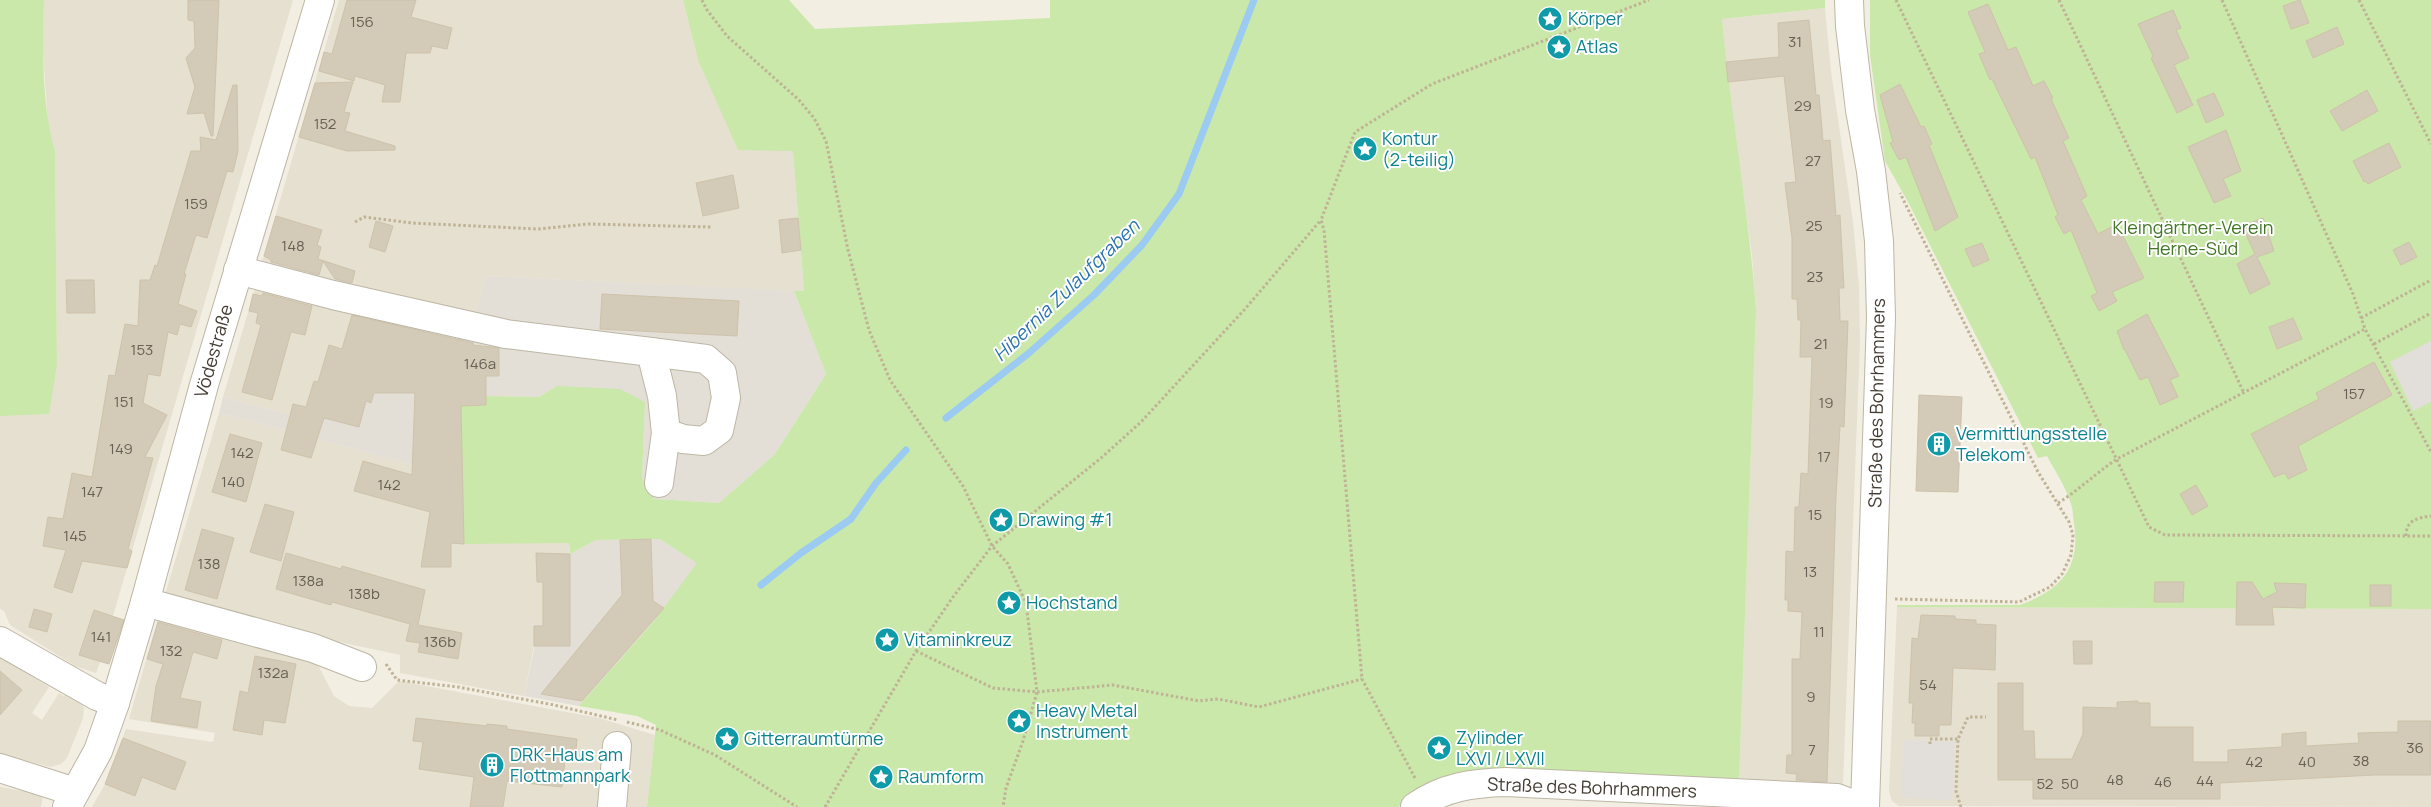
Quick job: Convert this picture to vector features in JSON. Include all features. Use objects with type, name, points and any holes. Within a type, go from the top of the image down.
[{"type":"street","name":"Vödestraße","points":[[0,768],[71,800],[98,751],[115,703],[145,602],[238,270],[320,0]]},
{"type":"street","name":"Straße des Bohrhammers","points":[[1420,804],[1465,785],[1506,782],[1837,798],[1863,807],[1881,317],[1879,241],[1871,171],[1860,110],[1850,26],[1849,0]]},
{"type":"street","points":[[238,270],[333,295],[506,334],[706,359],[722,373],[726,398],[719,430],[704,441],[683,439],[666,433]]},
{"type":"street","points":[[651,352],[662,396],[666,433],[659,482]]},
{"type":"street","points":[[145,602],[374,665]]},
{"type":"street","points":[[0,641],[96,696],[115,703]]},
{"type":"street","points":[[612,807],[617,746]]},
{"type":"path","points":[[702,0],[707,10],[727,36],[799,100],[814,118],[826,141],[848,250],[870,330],[890,380],[963,486],[992,546],[1008,564],[1026,603],[1036,692],[1023,742],[1006,788],[1003,807]]},
{"type":"path","points":[[825,807],[916,651],[953,597],[992,546],[1101,458],[1141,422],[1244,309],[1321,220],[1355,132],[1432,84],[1649,0]]},
{"type":"path","points":[[1896,0],[2149,528],[2165,535],[2431,536]]},
{"type":"path","points":[[2059,0],[2244,392]]},
{"type":"path","points":[[2222,0],[2353,294],[2365,329],[2431,452]]},
{"type":"path","points":[[2359,0],[2431,144]]},
{"type":"path","points":[[1872,599],[2019,602],[2034,596],[2050,586],[2062,574],[2071,555],[2072,534],[2069,522],[2038,472],[1899,190]]},
{"type":"path","points":[[355,222],[364,217],[412,223],[538,229],[589,224],[711,227]]},
{"type":"path","points":[[1321,220],[1324,230],[1362,679],[1420,804]]},
{"type":"path","points":[[2361,318],[2431,280]]},
{"type":"path","points":[[2374,344],[2431,313]]},
{"type":"path","points":[[2058,503],[2080,489],[2093,476],[2117,460],[2365,329]]},
{"type":"path","points":[[2406,536],[2406,527],[2410,521],[2431,516]]},
{"type":"path","points":[[916,651],[993,688],[1036,692],[1113,685],[1199,701],[1218,699],[1259,707],[1362,679]]},
{"type":"path","points":[[374,665],[398,680],[458,687],[554,705],[660,730],[715,755],[797,807]]},
{"type":"path","points":[[1961,807],[1956,791],[1958,739],[1968,717],[1986,717]]},
{"type":"path","points":[[1930,744],[1930,739],[1958,739]]},
{"type":"shaded area","points":[[44,0],[293,0],[113,616],[124,620],[109,664],[100,662],[96,673],[75,666],[10,625],[4,611],[0,609],[0,416],[6,415],[57,364],[55,151],[48,127],[43,49]]},
{"type":"shaded area","points":[[339,0],[683,0],[698,60],[793,151],[804,292],[486,276],[474,318],[260,268]]},
{"type":"shaded area","points":[[1825,8],[1831,71],[1853,222],[1859,285],[1860,342],[1843,785],[1739,782],[1756,310],[1752,255],[1728,82],[1722,19]]},
{"type":"shaded area","points":[[260,268],[474,317],[486,276],[794,291],[826,374],[775,454],[719,503],[654,499],[642,478],[645,402],[557,386],[539,397],[487,396],[486,405],[462,406],[464,544],[426,543],[436,471],[219,413],[223,397],[322,423],[354,309],[264,286],[255,289]]},
{"type":"shaded area","points":[[264,286],[354,308],[322,423],[223,397],[255,289]]},
{"type":"shaded area","points":[[2431,341],[2431,402],[2413,411],[2390,362]]},
{"type":"shaded area","points":[[219,413],[436,471],[426,543],[569,543],[570,624],[534,646],[524,696],[400,673],[400,655],[302,634],[164,598]]},
{"type":"shaded area","points":[[660,539],[698,563],[654,621],[579,706],[524,696],[534,650],[534,624],[570,623],[570,554],[596,540]]},
{"type":"shaded area","points":[[1897,607],[2431,609],[2431,807],[1899,806],[1892,801],[1889,791]]},
{"type":"shaded area","points":[[160,612],[316,661],[334,696],[349,706],[372,708],[399,681],[599,718],[655,735],[647,807],[92,807],[105,784],[126,729],[213,742],[215,733],[129,719]]},
{"type":"shaded area","points":[[0,656],[49,687],[32,713],[42,720],[59,693],[63,696],[71,693],[82,703],[84,708],[83,718],[67,758],[61,764],[51,767],[0,754]]},
{"type":"shaded area","points":[[1903,740],[1955,742],[1952,800],[1901,798]]},
{"type":"shaded area","points":[[28,786],[41,792],[43,796],[41,807],[0,807],[0,787],[22,791]]},
{"type":"green space","points":[[0,0],[44,0],[43,57],[45,95],[50,133],[55,151],[57,364],[49,414],[0,416]]},
{"type":"green space","points":[[683,0],[789,0],[815,29],[1050,18],[1050,0],[1825,0],[1825,8],[1722,19],[1749,237],[1756,310],[1739,782],[1502,772],[1402,804],[1398,807],[647,807],[656,725],[637,716],[579,706],[654,621],[697,563],[660,539],[596,540],[570,554],[569,543],[464,544],[461,406],[486,405],[486,396],[539,397],[557,386],[620,389],[645,402],[642,478],[654,499],[719,503],[775,454],[826,374],[794,291],[804,291],[793,151],[738,150],[698,60]]},
{"type":"green space","name":"Kleingärtner-Verein Herne-Süd","points":[[1870,0],[2431,0],[2431,609],[1897,607],[1897,605],[2020,605],[2047,592],[2065,575],[2071,565],[2075,539],[2072,508],[2063,485],[2047,456],[2038,458],[1908,202],[1885,161],[1870,55]]},
{"type":"building","points":[[188,0],[219,0],[213,136],[211,136],[204,113],[187,114],[195,87],[186,58],[195,48],[194,21],[188,20]]},
{"type":"building","points":[[347,0],[416,0],[411,17],[452,28],[447,49],[432,46],[430,53],[406,53],[400,102],[382,102],[385,85],[355,76],[354,81],[319,71],[324,52],[332,54]]},
{"type":"building","points":[[2300,0],[2309,23],[2291,29],[2283,6]]},
{"type":"building","points":[[1988,4],[2008,50],[2016,47],[2033,86],[2044,81],[2053,98],[2051,99],[2069,138],[2063,141],[2087,196],[2081,200],[2098,234],[2117,224],[2144,278],[2112,292],[2117,301],[2099,311],[2091,296],[2097,293],[2071,230],[2064,234],[2055,217],[2058,215],[2035,157],[2031,159],[1992,79],[1990,80],[1979,54],[1985,52],[1968,12]]},
{"type":"building","points":[[2173,10],[2181,28],[2176,30],[2189,58],[2174,65],[2193,105],[2177,113],[2151,58],[2153,56],[2138,24]]},
{"type":"building","points":[[1809,20],[1816,95],[1819,95],[1823,141],[1830,140],[1836,216],[1840,215],[1844,288],[1839,288],[1840,321],[1848,321],[1844,427],[1840,426],[1836,496],[1827,782],[1796,780],[1797,774],[1786,773],[1787,755],[1792,755],[1792,659],[1800,659],[1802,612],[1788,611],[1788,600],[1785,600],[1786,551],[1794,552],[1795,507],[1799,507],[1801,473],[1808,474],[1812,357],[1800,357],[1801,320],[1798,320],[1797,299],[1792,299],[1792,238],[1785,183],[1796,182],[1784,76],[1728,82],[1726,62],[1779,57],[1778,23]]},
{"type":"building","points":[[2337,27],[2344,44],[2313,58],[2306,41]]},
{"type":"building","points":[[353,82],[344,112],[350,113],[345,131],[395,146],[395,150],[347,151],[299,137],[315,83]]},
{"type":"building","points":[[1900,84],[1921,127],[1924,126],[1932,144],[1929,145],[1958,217],[1935,231],[1906,157],[1899,160],[1890,143],[1893,142],[1880,95]]},
{"type":"building","points":[[233,85],[237,85],[238,151],[233,172],[227,171],[207,238],[196,235],[184,274],[186,274],[178,304],[197,311],[191,327],[180,324],[177,335],[168,332],[160,376],[148,374],[143,403],[167,415],[145,457],[153,458],[128,549],[132,551],[127,568],[82,561],[72,593],[54,587],[66,550],[43,546],[48,517],[63,519],[72,473],[92,477],[109,375],[115,376],[125,324],[138,326],[140,280],[150,280],[155,265],[157,266],[191,151],[201,151],[200,137],[216,140]]},
{"type":"building","points":[[2367,90],[2378,111],[2342,131],[2330,111]]},
{"type":"building","points":[[2214,93],[2224,115],[2206,123],[2197,100]]},
{"type":"building","points":[[2226,130],[2241,171],[2223,179],[2231,196],[2214,203],[2188,147]]},
{"type":"building","points":[[2389,143],[2401,167],[2368,184],[2366,181],[2364,182],[2353,161]]},
{"type":"building","points":[[733,175],[739,208],[703,216],[696,183]]},
{"type":"building","points":[[276,216],[322,230],[317,245],[321,247],[318,259],[355,271],[352,283],[335,279],[323,261],[319,275],[271,262],[271,260],[264,256]]},
{"type":"building","points":[[798,218],[801,250],[782,253],[779,220]]},
{"type":"building","points":[[2263,218],[2274,251],[2257,257],[2270,284],[2250,294],[2237,264],[2255,254],[2242,226]]},
{"type":"building","points":[[376,221],[393,226],[385,252],[369,247]]},
{"type":"building","points":[[2409,242],[2417,257],[2401,265],[2393,250]]},
{"type":"building","points":[[1982,243],[1989,260],[1973,267],[1965,249]]},
{"type":"building","points":[[66,280],[94,280],[95,313],[67,313]]},
{"type":"building","points":[[263,293],[312,306],[305,335],[291,332],[272,400],[242,392],[261,325],[256,323],[258,313],[249,311],[253,294],[262,296]]},
{"type":"building","points":[[602,294],[739,301],[737,336],[600,329]]},
{"type":"building","points":[[2147,314],[2179,376],[2170,380],[2178,397],[2160,405],[2148,377],[2140,380],[2124,350],[2117,331]]},
{"type":"building","points":[[352,315],[473,343],[473,345],[499,348],[499,376],[486,376],[486,405],[461,406],[464,544],[451,543],[451,567],[421,567],[430,512],[354,491],[363,461],[412,475],[415,393],[374,393],[371,403],[366,401],[359,427],[324,418],[311,458],[281,450],[293,404],[306,407],[314,381],[318,382],[329,345],[342,349]]},
{"type":"building","points":[[2293,318],[2302,339],[2277,349],[2269,327]]},
{"type":"building","points":[[2374,362],[2392,395],[2298,446],[2307,470],[2288,479],[2285,473],[2274,477],[2251,434],[2319,399],[2316,393]]},
{"type":"building","name":"Vermittlungsstelle Telekom","points":[[1919,395],[1962,397],[1958,492],[1916,491]]},
{"type":"building","points":[[230,434],[262,443],[246,502],[212,492]]},
{"type":"building","points":[[2196,485],[2208,506],[2192,515],[2180,494]]},
{"type":"building","points":[[265,504],[294,512],[281,561],[250,552]]},
{"type":"building","points":[[202,529],[234,538],[217,599],[185,590]]},
{"type":"building","points":[[651,539],[653,601],[664,608],[582,701],[541,694],[622,595],[620,540]]},
{"type":"building","points":[[286,553],[341,569],[342,566],[425,590],[418,625],[462,633],[458,659],[418,652],[420,643],[406,641],[410,624],[332,602],[331,605],[276,589]]},
{"type":"building","points":[[536,553],[570,554],[570,646],[534,646],[534,626],[543,626],[543,582],[537,582]]},
{"type":"building","points":[[2155,582],[2184,582],[2183,602],[2154,602]]},
{"type":"building","points":[[2237,582],[2252,582],[2263,599],[2277,592],[2274,583],[2306,584],[2305,608],[2272,607],[2274,625],[2236,625]]},
{"type":"building","points":[[2370,585],[2391,585],[2391,606],[2370,606]]},
{"type":"building","points":[[34,609],[52,614],[47,632],[29,627]]},
{"type":"building","points":[[94,610],[124,620],[109,664],[79,655]]},
{"type":"building","points":[[1921,615],[1955,616],[1955,619],[1976,620],[1976,624],[1996,625],[1995,670],[1953,668],[1951,725],[1939,725],[1939,736],[1915,736],[1915,723],[1912,723],[1913,703],[1909,703],[1912,638],[1918,639]]},
{"type":"building","points":[[158,622],[222,640],[217,659],[193,652],[180,698],[201,702],[197,728],[151,721],[156,686],[163,664],[147,659]]},
{"type":"building","points":[[2073,641],[2092,641],[2092,664],[2074,664]]},
{"type":"building","points":[[255,656],[296,664],[285,723],[264,720],[262,735],[233,730],[240,691],[248,693]]},
{"type":"building","points":[[0,671],[22,690],[0,715]]},
{"type":"building","points":[[1998,683],[2023,683],[2023,731],[2034,731],[2035,759],[2072,759],[2083,734],[2083,707],[2117,708],[2117,702],[2138,701],[2138,703],[2150,703],[2150,727],[2193,727],[2193,762],[2228,762],[2228,750],[2282,747],[2282,734],[2306,732],[2306,746],[2359,743],[2358,733],[2398,732],[2398,721],[2431,721],[2431,775],[2375,775],[2220,783],[2220,799],[2033,799],[2033,780],[1998,780]]},
{"type":"building","name":"DRK-Haus am Flottmannpark","points":[[416,718],[487,726],[487,724],[507,726],[507,729],[577,739],[575,761],[565,760],[562,787],[507,781],[503,807],[470,807],[474,777],[419,769],[423,742],[413,741]]},
{"type":"building","points":[[123,738],[186,762],[175,790],[142,777],[135,796],[105,784]]},
{"type":"waterway","name":"Hibernia Zulaufgraben","points":[[946,418],[1029,353],[1094,295],[1142,245],[1179,194],[1254,0]]},
{"type":"waterway","name":"Hibernia Zulaufgraben","points":[[761,585],[801,553],[851,519],[876,483],[906,450]]},
{"type":"place","name":"Körper","points":[[1550,19]]},
{"type":"place","name":"Atlas","points":[[1559,47]]},
{"type":"place","name":"Kontur (2-teilig)","points":[[1365,149]]},
{"type":"place","name":"Vermittlungsstelle Telekom","points":[[1939,444]]},
{"type":"place","name":"Drawing #1","points":[[1001,520]]},
{"type":"place","name":"Hochstand","points":[[1009,603]]},
{"type":"place","name":"Vitaminkreuz","points":[[887,640]]},
{"type":"place","name":"Heavy Metal Instrument","points":[[1019,721]]},
{"type":"place","name":"Gitterraumtürme","points":[[727,739]]},
{"type":"place","name":"Zylinder LXVI / LXVII","points":[[1439,748]]},
{"type":"place","name":"DRK-Haus am Flottmannpark","points":[[492,765]]},
{"type":"place","name":"Raumform","points":[[881,777]]}]
